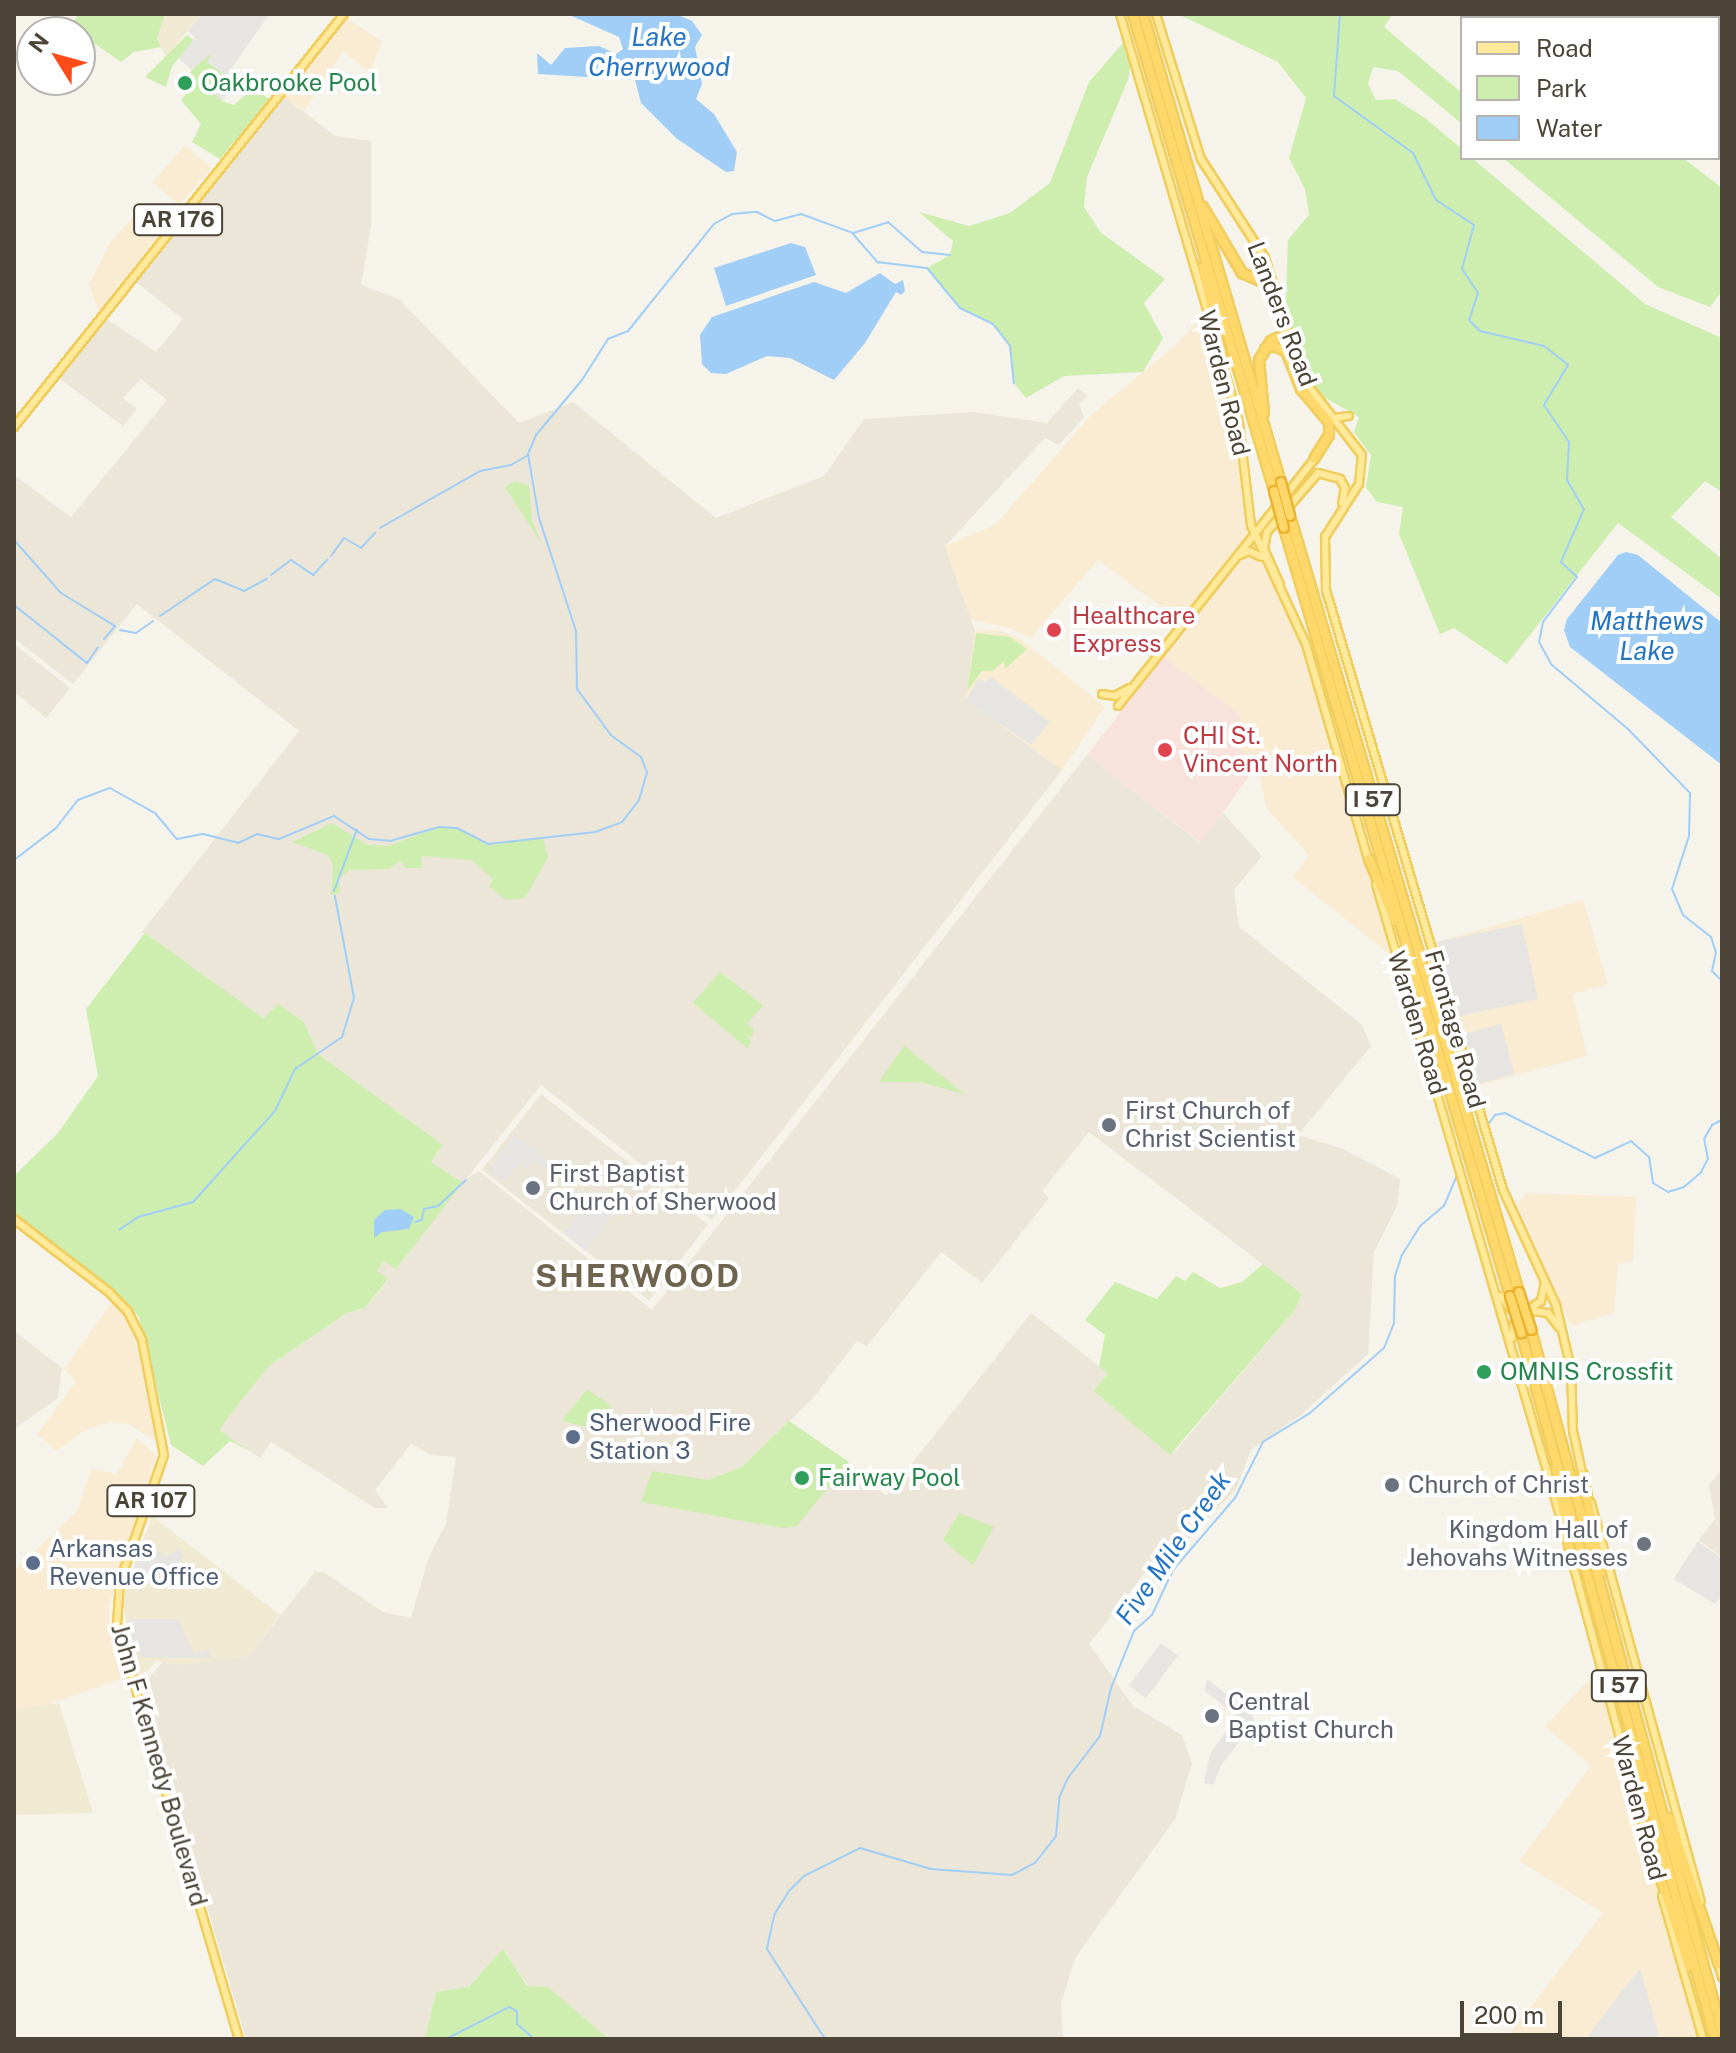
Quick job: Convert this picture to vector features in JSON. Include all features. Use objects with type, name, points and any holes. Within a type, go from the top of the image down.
[{"type":"highway","name":"I 57","points":[[1143,14],[1458,1084],[1604,1597],[1722,2032]]},
{"type":"highway","name":"I 57","points":[[1134,16],[1447,1083],[1526,1331],[1549,1428],[1715,2039]]},
{"type":"highway","points":[[1194,189],[1242,273],[1275,287]]},
{"type":"highway","points":[[1195,223],[1223,364]]},
{"type":"highway","points":[[1266,433],[1258,374],[1265,349],[1288,333]]},
{"type":"highway","points":[[1265,349],[1274,346],[1286,351],[1301,389],[1329,422],[1329,435],[1314,459]]},
{"type":"highway","points":[[1369,859],[1413,966]]},
{"type":"highway","points":[[1549,1428],[1570,1552]]},
{"type":"highway","points":[[1583,1475],[1604,1597]]},
{"type":"highway","points":[[1654,1780],[1719,1965]]},
{"type":"highway","points":[[1645,1830],[1710,2019]]},
{"type":"main road","name":"AR 176","points":[[14,427],[344,14]]},
{"type":"main road","name":"Warden Road","points":[[1120,14],[1239,423],[1254,536],[1306,644],[1513,1347],[1703,2039]]},
{"type":"main road","name":"Landers Road","points":[[1156,14],[1201,159],[1259,246],[1308,388],[1358,445],[1364,466],[1356,490],[1337,514]]},
{"type":"main road","points":[[1333,417],[1349,416]]},
{"type":"main road","points":[[1118,706],[1341,426]]},
{"type":"main road","points":[[1289,608],[1264,549],[1267,532],[1318,473],[1332,474],[1343,483],[1337,514]]},
{"type":"main road","points":[[1249,509],[1264,524]]},
{"type":"main road","name":"Frontage Road","points":[[1337,514],[1323,545],[1326,590],[1509,1208],[1543,1270],[1564,1337],[1583,1475],[1719,1965]]},
{"type":"main road","points":[[1236,557],[1249,551],[1262,557]]},
{"type":"main road","points":[[1102,694],[1118,695],[1133,687]]},
{"type":"main road","name":"John F Kennedy Boulevard","points":[[14,1219],[122,1305],[145,1351],[164,1455],[120,1581],[117,1625],[239,2039]]},
{"type":"main road","points":[[1495,1286],[1510,1308],[1530,1308],[1544,1296],[1543,1270]]},
{"type":"main road","points":[[1513,1347],[1515,1320],[1533,1311],[1554,1318],[1564,1337]]},
{"type":"main road","points":[[1719,1965],[1722,1977]]},
{"type":"shaded area","points":[[130,14],[202,14],[166,57],[157,38]]},
{"type":"shaded area","points":[[202,14],[269,15],[232,67],[243,77],[222,101],[210,90],[223,74],[207,62],[212,53],[191,70],[179,58],[195,38],[188,31]]},
{"type":"shaded area","points":[[343,16],[382,41],[370,73],[343,51],[304,111],[280,94]]},
{"type":"shaded area","points":[[280,94],[335,136],[371,141],[371,226],[361,285],[399,299],[519,423],[573,402],[716,518],[824,476],[864,419],[973,412],[1047,423],[1078,388],[1088,396],[1079,404],[1084,417],[1059,445],[1045,438],[945,546],[975,631],[966,699],[1062,770],[712,1220],[541,1085],[466,1179],[479,1171],[652,1310],[1087,755],[1200,843],[1223,813],[1262,856],[1234,890],[1239,927],[1362,1025],[1371,1046],[1298,1135],[1343,1149],[1400,1179],[1397,1206],[1374,1252],[1368,1354],[1302,1414],[1251,1450],[1236,1489],[1173,1556],[1151,1565],[1089,1644],[1133,1706],[1182,1735],[1192,1764],[1175,1819],[1075,1958],[1061,2003],[1063,2039],[601,2039],[606,2037],[528,1986],[503,1949],[467,1987],[436,1992],[425,2039],[246,2039],[142,1686],[163,1662],[248,1657],[315,1572],[325,1573],[383,1612],[411,1618],[430,1554],[446,1524],[456,1457],[432,1455],[411,1444],[375,1490],[388,1508],[375,1508],[271,1442],[260,1458],[218,1430],[269,1366],[347,1313],[365,1308],[388,1280],[376,1271],[384,1260],[397,1269],[431,1162],[443,1145],[318,1054],[304,1022],[278,1004],[260,1020],[142,932],[299,731],[137,604],[73,684],[14,638],[14,475],[71,517],[167,400],[141,379],[123,398],[137,409],[123,426],[55,375],[102,316],[156,352],[183,319],[131,278]],"holes":[[[1089,1132],[1302,1294],[1295,1310],[1170,1454],[1095,1391],[1108,1373],[1031,1313],[886,1496],[847,1464],[797,1526],[710,1480],[742,1467],[813,1398],[857,1341],[867,1346],[941,1252],[982,1283],[1049,1198],[1042,1191]]]},
{"type":"shaded area","points":[[185,145],[211,168],[179,205],[153,182]]},
{"type":"shaded area","points":[[133,217],[158,238],[99,312],[89,284],[109,244]]},
{"type":"shaded area","points":[[1207,310],[1234,399],[1251,525],[1298,626],[1394,958],[1293,877],[1309,855],[1267,809],[1257,765],[1234,745],[1241,715],[1164,657],[1240,554],[1183,623],[1098,560],[1031,638],[1010,628],[971,620],[945,546],[995,525],[1092,414],[1177,344]]},
{"type":"shaded area","points":[[998,630],[1019,638],[1105,707],[1062,770],[966,699],[975,631]]},
{"type":"shaded area","points":[[14,644],[70,688],[46,718],[14,692]]},
{"type":"shaded area","name":"CHI St. Vincent North","points":[[1164,657],[1241,715],[1235,745],[1257,765],[1201,843],[1087,755]]},
{"type":"shaded area","points":[[990,676],[1050,722],[1031,745],[966,700],[979,678],[985,682]]},
{"type":"shaded area","points":[[1583,900],[1608,984],[1573,994],[1587,1056],[1472,1087],[1430,944]]},
{"type":"shaded area","points":[[1522,924],[1538,999],[1453,1017],[1437,942]]},
{"type":"shaded area","points":[[1501,1024],[1514,1074],[1478,1084],[1464,1034]]},
{"type":"shaded area","points":[[541,1094],[708,1225],[649,1300],[482,1170]]},
{"type":"shaded area","points":[[514,1134],[569,1176],[565,1181],[532,1160],[526,1168],[519,1164],[505,1182],[489,1172]]},
{"type":"shaded area","points":[[574,1189],[612,1216],[586,1251],[564,1233],[579,1214],[564,1202]]},
{"type":"shaded area","points":[[1526,1193],[1636,1197],[1633,1261],[1618,1264],[1614,1313],[1571,1326],[1517,1204]]},
{"type":"shaded area","points":[[112,1302],[127,1320],[139,1351],[156,1441],[128,1424],[109,1422],[85,1430],[57,1451],[37,1435],[76,1381],[64,1369]]},
{"type":"shaded area","points":[[14,1331],[62,1368],[58,1398],[14,1429]]},
{"type":"shaded area","points":[[136,1438],[156,1455],[109,1605],[109,1630],[123,1678],[30,1711],[14,1710],[14,1571],[77,1511],[91,1469],[117,1474]]},
{"type":"shaded area","points":[[1722,1469],[1722,1558],[1699,1540],[1715,1519],[1709,1485]]},
{"type":"shaded area","points":[[152,1516],[280,1615],[248,1657],[178,1665],[156,1661],[148,1671],[137,1675],[122,1601]]},
{"type":"shaded area","points":[[1698,1541],[1722,1559],[1722,1595],[1715,1604],[1674,1579]]},
{"type":"shaded area","points":[[143,1545],[168,1556],[178,1548],[184,1556],[173,1572],[198,1571],[198,1581],[156,1583],[156,1576],[148,1576],[141,1593],[129,1580]]},
{"type":"shaded area","points":[[129,1619],[178,1619],[194,1653],[210,1649],[211,1658],[142,1657],[128,1637]]},
{"type":"shaded area","points":[[1161,1643],[1178,1656],[1146,1698],[1129,1685]]},
{"type":"shaded area","points":[[1603,1676],[1703,2039],[1506,2039],[1603,1913],[1519,1861],[1591,1766],[1545,1726],[1585,1684]]},
{"type":"shaded area","points":[[1207,1679],[1252,1714],[1255,1722],[1222,1764],[1213,1785],[1204,1783],[1210,1754],[1237,1716],[1205,1691]]},
{"type":"shaded area","points":[[59,1703],[93,1813],[14,1815],[14,1710]]},
{"type":"shaded area","points":[[1640,1968],[1660,2039],[1589,2039],[1588,2036]]},
{"type":"green space","points":[[165,14],[157,38],[161,47],[134,52],[121,62],[96,44],[96,16],[77,16]]},
{"type":"green space","points":[[1178,14],[1392,14],[1384,27],[1460,91],[1460,122],[1398,71],[1373,67],[1368,84],[1376,100],[1395,99],[1425,118],[1460,147],[1460,160],[1474,160],[1645,304],[1722,338],[1722,492],[1705,481],[1671,517],[1722,559],[1722,599],[1618,523],[1507,664],[1454,628],[1440,634],[1399,534],[1403,507],[1377,502],[1366,488],[1371,455],[1354,432],[1359,417],[1308,388],[1285,323],[1288,240],[1309,215],[1305,189],[1289,158],[1306,98],[1278,62]]},
{"type":"green space","points":[[187,35],[194,40],[172,66],[166,87],[145,77]]},
{"type":"green space","points":[[1123,43],[1131,63],[1128,80],[1087,177],[1084,207],[1100,232],[1165,279],[1144,303],[1163,338],[1143,372],[1064,376],[1026,398],[1014,383],[1010,346],[993,324],[960,308],[927,268],[950,255],[953,241],[919,212],[969,226],[1010,213],[1050,183],[1089,82]]},
{"type":"green space","points":[[209,51],[223,73],[221,101],[234,105],[254,87],[269,99],[220,159],[192,142],[201,124],[181,100],[194,83],[187,76]]},
{"type":"green space","points":[[1505,160],[1686,160],[1722,188],[1722,291],[1710,307],[1658,287]]},
{"type":"green space","points":[[515,481],[529,486],[532,521],[543,546],[505,487]]},
{"type":"green space","points":[[976,633],[1010,637],[1027,649],[1005,669],[1004,661],[993,671],[982,671],[967,691]]},
{"type":"green space","points":[[332,823],[368,845],[388,846],[439,827],[457,828],[488,844],[543,838],[548,857],[525,898],[506,900],[489,886],[493,879],[472,860],[422,856],[422,868],[406,868],[400,861],[389,869],[350,870],[339,878],[340,893],[331,895],[333,866],[328,855],[292,842]]},
{"type":"green space","points":[[145,933],[263,1018],[278,1004],[304,1022],[318,1054],[443,1145],[431,1162],[463,1183],[396,1269],[384,1261],[377,1271],[388,1279],[365,1308],[347,1313],[269,1366],[241,1401],[219,1430],[249,1451],[230,1441],[203,1466],[171,1445],[139,1317],[110,1286],[14,1212],[14,1176],[58,1133],[98,1076],[86,1009]]},
{"type":"green space","points":[[720,972],[763,1005],[747,1024],[754,1030],[752,1037],[746,1035],[751,1042],[747,1048],[693,1003]]},
{"type":"green space","points":[[904,1046],[966,1095],[921,1082],[879,1082]]},
{"type":"green space","points":[[1263,1264],[1302,1294],[1295,1310],[1170,1455],[1094,1391],[1108,1373],[1099,1367],[1105,1335],[1085,1320],[1115,1282],[1157,1299],[1176,1276],[1185,1281],[1193,1272],[1220,1288],[1242,1282]]},
{"type":"green space","points":[[587,1389],[611,1406],[604,1431],[562,1421]]},
{"type":"green space","points":[[789,1421],[849,1462],[797,1526],[782,1528],[641,1502],[652,1471],[708,1480],[742,1467]]},
{"type":"green space","points":[[959,1513],[994,1527],[973,1565],[943,1540]]},
{"type":"green space","points":[[503,1949],[527,1986],[548,1987],[606,2037],[425,2039],[436,1992],[468,1987]]},
{"type":"water","name":"Lake Cherrywood","points":[[567,14],[676,14],[692,21],[702,35],[695,47],[702,84],[696,99],[714,114],[737,152],[734,171],[726,172],[676,138],[641,103],[635,80],[538,74],[537,53],[551,65],[565,48],[599,46],[616,54],[623,49],[619,37]]},
{"type":"water","points":[[791,243],[805,247],[816,275],[726,306],[714,268]]},
{"type":"water","points":[[880,273],[895,284],[903,280],[905,291],[901,295],[896,292],[865,343],[834,380],[790,358],[767,356],[726,374],[711,373],[702,364],[700,335],[712,317],[814,282],[846,293]]},
{"type":"water","name":"Matthews Lake","points":[[1626,552],[1638,555],[1722,623],[1722,765],[1570,647],[1564,630],[1567,619],[1618,555]]},
{"type":"water","points":[[401,1209],[414,1217],[409,1229],[382,1232],[374,1238],[374,1220],[385,1210]]},
{"type":"waterway","name":"Five Mile Creek","points":[[1340,14],[1334,96],[1413,153],[1436,200],[1474,225],[1462,269],[1478,293],[1469,320],[1480,331],[1544,346],[1568,365],[1544,405],[1569,442],[1567,480],[1584,509],[1561,562],[1577,577],[1543,622],[1539,642],[1552,665],[1628,729],[1690,793],[1689,836],[1672,889],[1683,915],[1711,937],[1716,952],[1712,971],[1722,981]]},
{"type":"waterway","points":[[14,860],[56,828],[78,800],[110,788],[155,813],[177,839],[203,834],[238,843],[257,834],[279,839],[334,816],[369,839],[390,841],[439,827],[457,828],[488,844],[595,832],[622,822],[639,800],[647,772],[641,757],[611,735],[577,689],[576,631],[539,518],[528,454],[536,435],[582,380],[608,339],[628,331],[714,224],[732,214],[757,212],[775,221],[801,214],[853,233],[888,222],[922,252],[950,255]]},
{"type":"waterway","points":[[853,234],[877,262],[927,268],[960,308],[993,324],[1010,346],[1014,383]]},
{"type":"waterway","points":[[380,528],[480,471],[511,465],[528,455]]},
{"type":"waterway","points":[[331,556],[344,538],[361,548],[375,533]]},
{"type":"waterway","points":[[14,540],[61,593],[115,626],[104,639]]},
{"type":"waterway","points":[[271,575],[291,560],[313,575],[327,560]]},
{"type":"waterway","points":[[160,616],[215,579],[244,591],[267,579]]},
{"type":"waterway","points":[[14,605],[87,663],[98,647]]},
{"type":"waterway","points":[[120,630],[136,633],[153,621]]},
{"type":"waterway","points":[[334,891],[357,829]]},
{"type":"waterway","points":[[119,1230],[138,1217],[193,1202],[275,1111],[295,1069],[342,1037],[354,998],[335,896]]},
{"type":"waterway","name":"Five Mile Creek","points":[[1722,1076],[1722,1101]]},
{"type":"waterway","name":"Five Mile Creek","points":[[1486,1127],[1495,1115],[1505,1113],[1595,1158],[1631,1141],[1649,1157],[1653,1183],[1668,1192],[1684,1187],[1701,1172],[1708,1159],[1704,1139],[1712,1125],[1722,1120]]},
{"type":"waterway","name":"Five Mile Creek","points":[[825,2039],[767,1949],[774,1915],[789,1891],[804,1876],[860,1848],[931,1869],[1012,1875],[1035,1863],[1056,1836],[1059,1798],[1068,1778],[1100,1736],[1111,1688],[1134,1631],[1152,1615],[1173,1570],[1235,1498],[1263,1442],[1310,1413],[1384,1348],[1394,1323],[1395,1276],[1402,1255],[1420,1226],[1444,1206],[1458,1173]]},
{"type":"waterway","points":[[415,1222],[422,1220],[424,1209],[438,1206],[466,1180]]},
{"type":"waterway","name":"Five Mile Creek","points":[[446,2039],[509,2007],[517,2011],[517,2024],[534,2039]]},
{"type":"waterway","name":"Five Mile Creek","points":[[174,2039],[195,2039]]},
{"type":"place","name":"Oakbrooke Pool","points":[[185,83]]},
{"type":"place","name":"Healthcare Express","points":[[1054,630]]},
{"type":"place","name":"CHI St. Vincent North","points":[[1165,750]]},
{"type":"place","name":"First Church of Christ Scientist","points":[[1109,1125]]},
{"type":"place","name":"First Baptist Church of Sherwood","points":[[533,1188]]},
{"type":"place","name":"OMNIS Crossfit","points":[[1484,1372]]},
{"type":"place","name":"Sherwood Fire Station 3","points":[[573,1437]]},
{"type":"place","name":"Fairway Pool","points":[[802,1478]]},
{"type":"place","name":"Church of Christ","points":[[1392,1485]]},
{"type":"place","name":"Kingdom Hall of Jehovahs Witnesses","points":[[1644,1544]]},
{"type":"place","name":"Arkansas Revenue Office","points":[[33,1563]]},
{"type":"place","name":"Central Baptist Church","points":[[1212,1716]]},
{"type":"district","name":"SHERWOOD","points":[[638,1276]]}]
